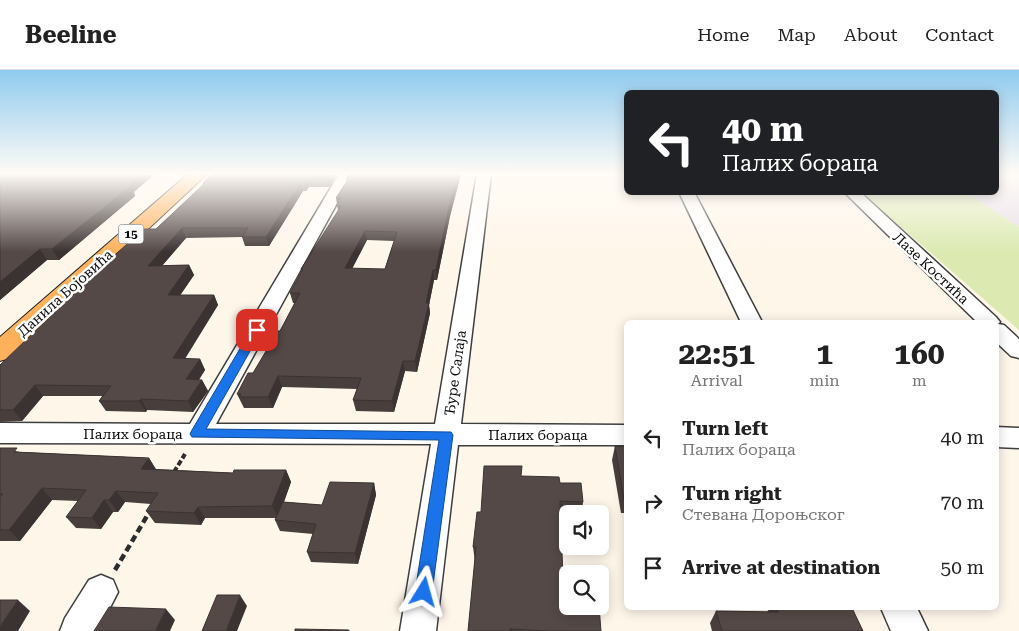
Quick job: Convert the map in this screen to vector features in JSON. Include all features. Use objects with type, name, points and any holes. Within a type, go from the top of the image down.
[{"type":"main road","name":"Данила Бојовића","points":[[0,352],[169,200]]},
{"type":"street","points":[[197,434],[331,200]]},
{"type":"street","name":"Ђуре Салаја","points":[[418,631],[480,200]]},
{"type":"street","points":[[690,200],[751,320]]},
{"type":"street","name":"Лазе Костића","points":[[860,200],[986,320]]},
{"type":"street","points":[[999,333],[1019,351]]},
{"type":"street","name":"Палих бораца","points":[[0,433],[624,435]]},
{"type":"street","points":[[999,437],[1019,438]]},
{"type":"street","points":[[78,631],[101,592]]},
{"type":"street","points":[[899,610],[910,631]]},
{"type":"path","points":[[172,476],[197,434]]},
{"type":"path","points":[[101,592],[152,509]]},
{"type":"shaded area","points":[[978,200],[1019,200],[1019,227]]},
{"type":"green space","points":[[870,200],[978,200],[1019,227],[1019,330]]},
{"type":"building","points":[[0,200],[113,200],[52,249],[40,249],[0,282]]},
{"type":"building","points":[[187,200],[289,200],[266,237],[242,237],[248,228],[182,228],[148,266],[189,265],[168,295],[214,295],[173,358],[200,359],[186,379],[202,380],[188,401],[141,399],[139,401],[99,401],[111,386],[35,385],[13,410],[0,410],[0,365],[144,229],[156,229]]},
{"type":"building","points":[[340,200],[451,200],[436,270],[433,270],[426,303],[429,303],[415,361],[403,361],[392,401],[353,400],[361,378],[278,376],[268,397],[239,397],[241,394],[237,394],[248,373],[253,373],[278,331],[280,331],[300,293],[290,293],[303,269],[301,269],[341,206],[336,206]],"holes":[[[365,231],[397,232],[385,269],[345,268]]]},
{"type":"building","points":[[615,446],[624,447],[624,500]]},
{"type":"building","points":[[0,448],[17,448],[14,452],[149,458],[141,469],[233,473],[234,470],[286,470],[272,506],[198,507],[194,513],[146,511],[158,493],[116,491],[109,500],[104,500],[92,518],[66,517],[86,490],[42,488],[9,530],[0,530],[0,497],[3,494],[0,494]]},
{"type":"building","points":[[484,466],[522,466],[521,476],[559,477],[560,483],[581,483],[583,502],[560,501],[559,505],[559,555],[562,555],[562,565],[559,565],[559,615],[600,615],[601,631],[510,629],[510,631],[468,631],[476,547],[473,547],[477,512],[481,512]]},
{"type":"building","points":[[330,482],[374,483],[355,553],[307,552],[316,524],[275,520],[283,502],[322,505]]},
{"type":"building","points":[[217,595],[240,595],[226,631],[202,631]]},
{"type":"building","points":[[0,600],[18,600],[0,626]]},
{"type":"building","points":[[109,607],[166,609],[155,631],[94,631]]},
{"type":"building","points":[[777,610],[853,610],[863,631],[722,631],[716,611],[778,612]]},
{"type":"building","points":[[295,629],[349,630],[349,631],[295,631]]},
{"type":"route","points":[[257,330],[197,434],[446,435],[424,592]]}]
